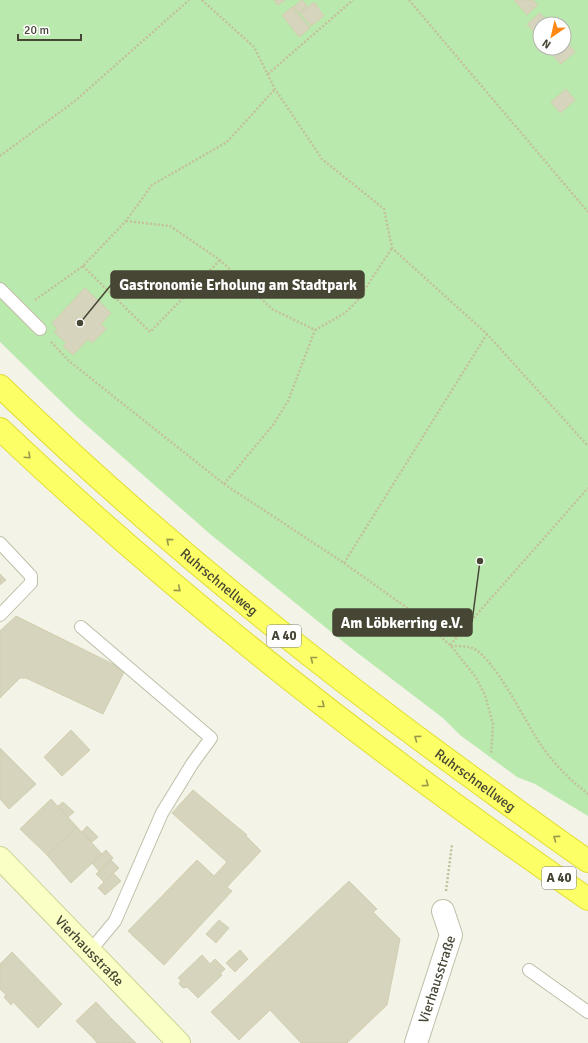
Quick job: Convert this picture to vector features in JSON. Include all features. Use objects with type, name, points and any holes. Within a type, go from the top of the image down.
[{"type":"highway","name":"Ruhrschnellweg","points":[[0,386],[153,528],[270,625],[418,738],[588,860]]},
{"type":"highway","name":"A 40","points":[[0,429],[111,531],[197,605],[284,676],[420,779],[588,899]]},
{"type":"street","name":"Vierhausstraße","points":[[0,858],[179,1043]]},
{"type":"street","name":"Vierhausstraße","points":[[416,1043],[450,935],[443,911]]},
{"type":"lane","points":[[0,290],[40,329]]},
{"type":"lane","points":[[0,543],[31,576],[31,583],[0,614]]},
{"type":"lane","points":[[81,627],[211,738],[192,764],[162,813],[115,921],[90,951]]},
{"type":"lane","points":[[529,970],[588,1012]]},
{"type":"path","points":[[0,156],[75,102],[190,0]]},
{"type":"path","points":[[202,0],[254,47],[275,89],[322,159],[384,209],[392,248],[487,334],[588,446]]},
{"type":"path","points":[[268,74],[353,0]]},
{"type":"path","points":[[409,0],[588,212]]},
{"type":"path","points":[[21,310],[83,266],[126,221],[152,185],[227,142],[275,89]]},
{"type":"path","points":[[126,221],[170,226],[220,260],[272,309],[315,330]]},
{"type":"path","points":[[224,484],[273,425],[288,401],[315,330],[344,313],[358,301],[392,248]]},
{"type":"path","points":[[83,266],[150,332],[220,260]]},
{"type":"path","points":[[40,329],[69,362],[224,484],[344,563],[410,610],[450,646],[475,676],[485,696],[493,724],[491,754]]},
{"type":"path","points":[[344,563],[487,334]]},
{"type":"path","points":[[450,646],[588,488]]},
{"type":"path","points":[[450,646],[473,648],[480,653],[507,687],[541,745],[560,768],[588,794]]},
{"type":"path","points":[[443,911],[452,844]]},
{"type":"green space","points":[[0,0],[588,0],[588,816],[535,784],[517,777],[460,735],[443,718],[351,648],[210,534],[76,416],[0,342]]},
{"type":"building","points":[[274,0],[285,0],[278,5]]},
{"type":"building","points":[[302,0],[307,6],[299,13],[293,7]]},
{"type":"building","points":[[514,0],[533,0],[538,5],[527,15]]},
{"type":"building","points":[[314,2],[324,16],[311,26],[300,13]]},
{"type":"building","points":[[292,7],[310,28],[299,37],[282,15]]},
{"type":"building","points":[[532,20],[532,30],[527,24]]},
{"type":"building","points":[[554,56],[570,56],[561,64]]},
{"type":"building","points":[[566,89],[575,100],[560,113],[551,102]]},
{"type":"building","points":[[85,288],[111,313],[101,324],[106,329],[92,343],[88,339],[73,355],[63,346],[66,343],[54,332],[57,329],[52,323]]},
{"type":"building","points":[[0,574],[6,580],[0,585]]},
{"type":"building","points":[[16,616],[125,670],[103,714],[26,678],[20,678],[0,698],[0,631]]},
{"type":"building","points":[[71,730],[90,750],[62,776],[44,757]]},
{"type":"building","points":[[0,748],[36,784],[9,809],[0,799]]},
{"type":"building","points":[[193,790],[247,835],[246,836],[261,851],[227,887],[232,891],[164,965],[128,931],[197,860],[214,876],[227,862],[172,813]]},
{"type":"building","points":[[51,799],[77,827],[47,855],[20,829]]},
{"type":"building","points":[[63,802],[74,812],[68,817],[58,806]]},
{"type":"building","points":[[87,826],[98,837],[92,842],[82,832]]},
{"type":"building","points":[[77,827],[102,854],[71,883],[47,855]]},
{"type":"building","points":[[106,850],[113,858],[99,871],[92,863]]},
{"type":"building","points":[[111,860],[119,868],[104,882],[96,874]]},
{"type":"building","points":[[113,873],[121,881],[105,895],[98,888]]},
{"type":"building","points":[[349,881],[377,909],[373,912],[400,939],[387,1005],[347,1043],[301,1043],[270,1010],[239,1040],[211,1012]]},
{"type":"building","points":[[219,920],[229,928],[216,943],[206,934]]},
{"type":"building","points":[[240,950],[248,959],[235,972],[226,963]]},
{"type":"building","points":[[12,952],[62,1004],[38,1028],[13,1002],[11,1005],[4,997],[6,995],[0,989],[0,964]]},
{"type":"building","points":[[202,955],[210,964],[215,959],[225,969],[220,974],[222,975],[198,998],[187,987],[183,988],[179,984],[181,980],[178,978]]},
{"type":"building","points":[[96,1002],[112,1019],[93,1038],[76,1021]]},
{"type":"building","points":[[112,1019],[129,1036],[122,1043],[97,1043],[93,1038]]},
{"type":"building","points":[[129,1036],[136,1043],[122,1043]]},
{"type":"place","name":"Gastronomie Erholung am Stadtpark","points":[[80,323]]},
{"type":"place","name":"Am Löbkerring e.V.","points":[[480,561]]}]
